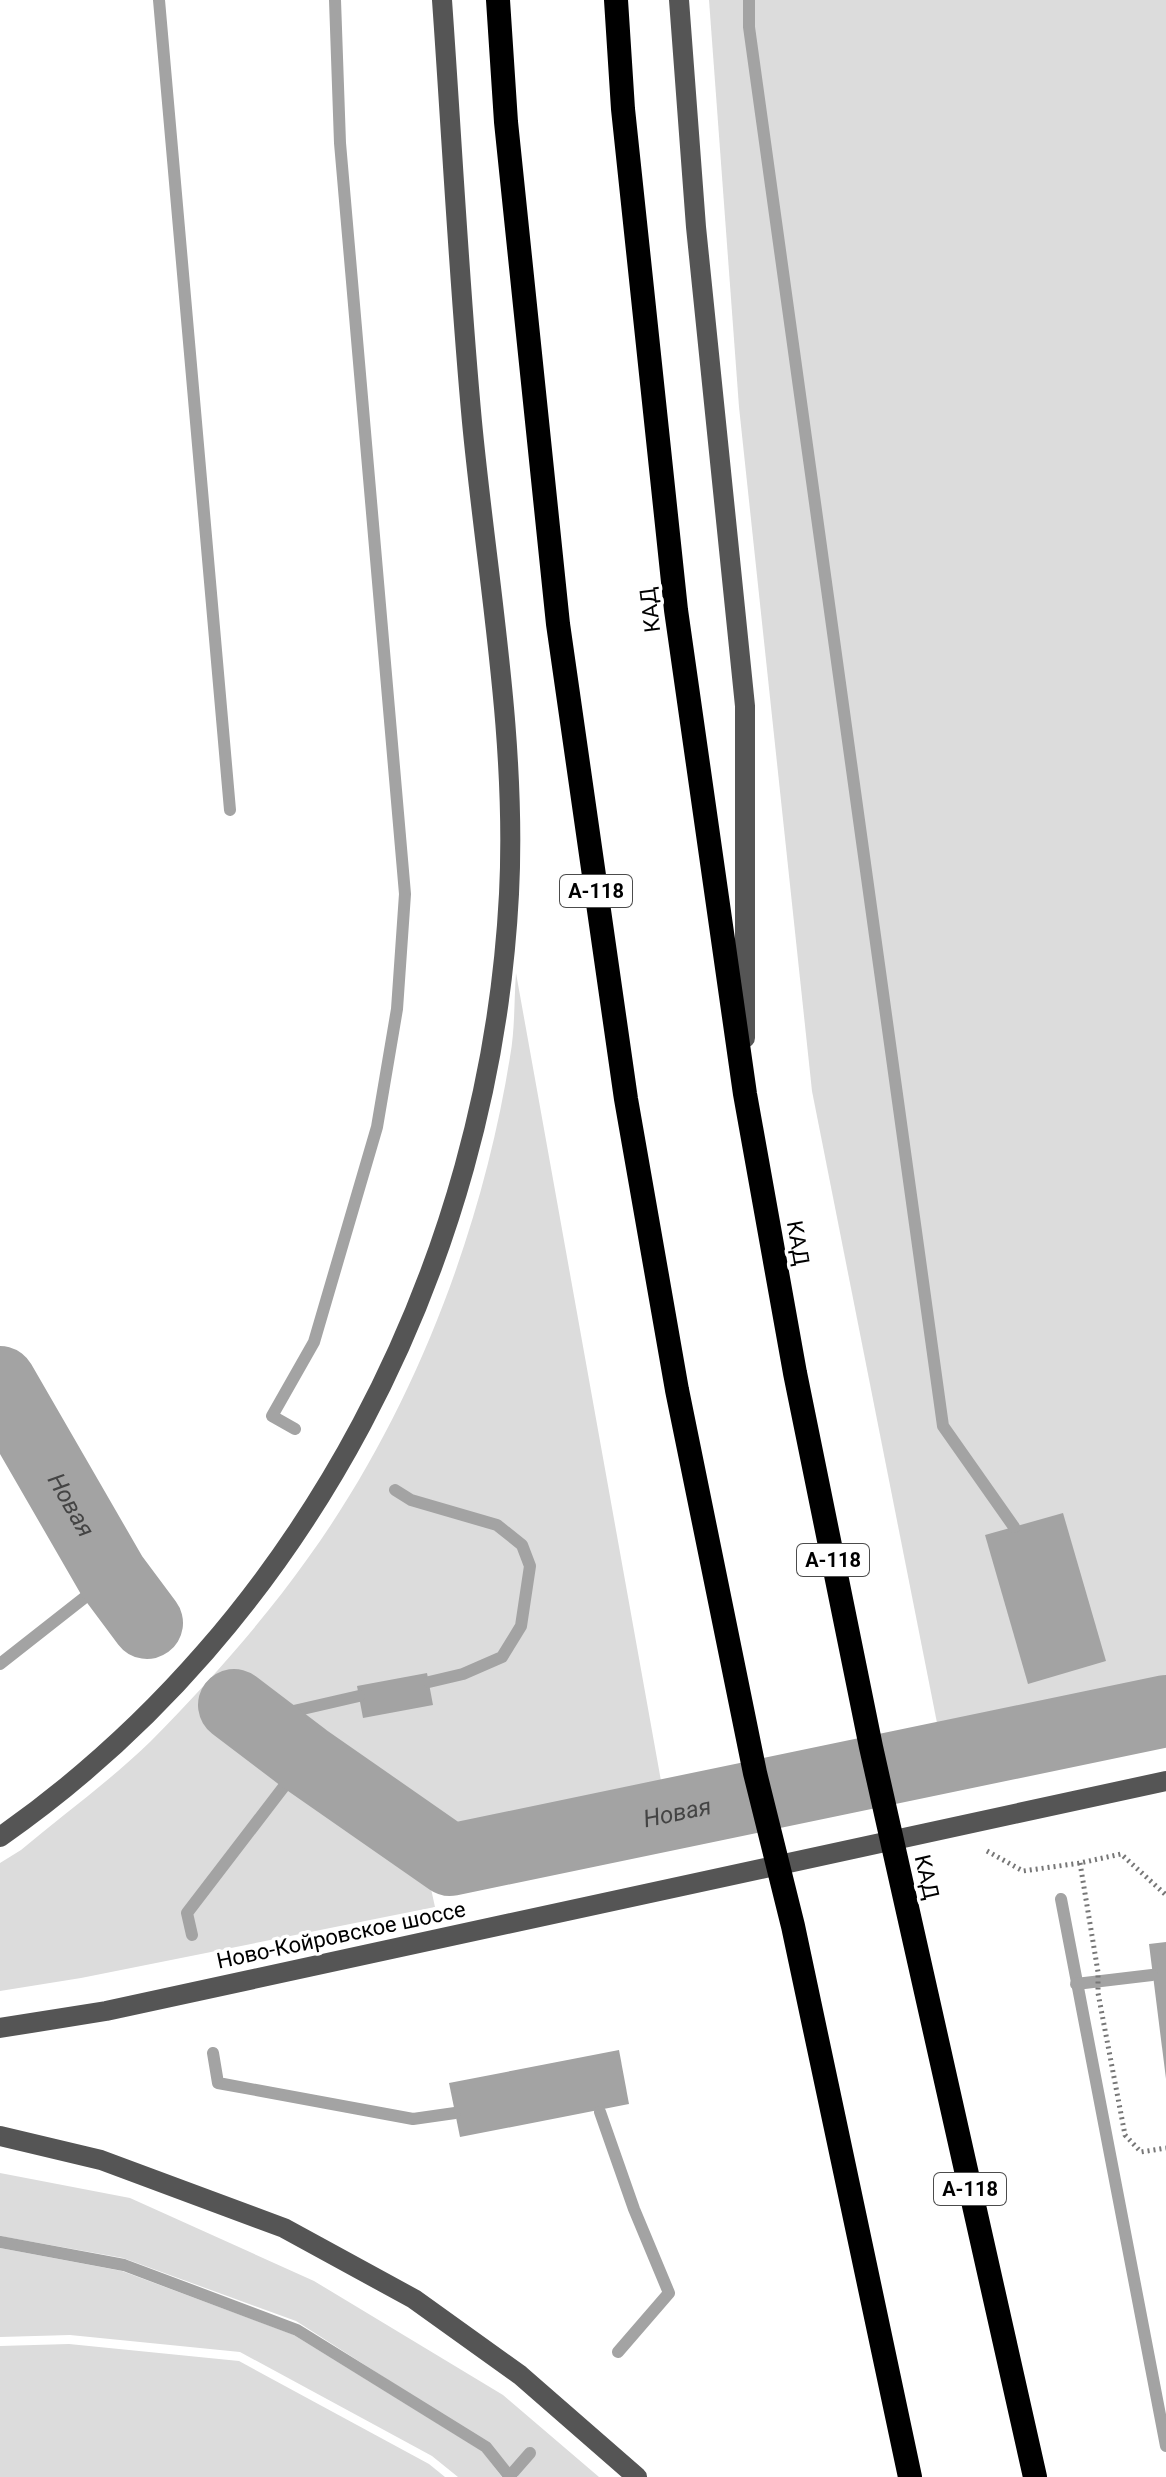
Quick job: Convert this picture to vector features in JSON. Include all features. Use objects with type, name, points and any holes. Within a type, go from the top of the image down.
[{"type":"highway","name":"А-118","points":[[498,0],[506,122],[558,624],[626,1099],[677,1390],[755,1773],[793,1926],[910,2477]]},
{"type":"highway","name":"КАД","points":[[616,0],[623,109],[676,610],[745,1094],[795,1373],[871,1747],[1035,2477]]},
{"type":"street","points":[[0,1837],[115,1746],[194,1664],[252,1596],[304,1522],[354,1442],[398,1352],[438,1254],[464,1171],[486,1084],[497,1017],[509,894],[506,725],[472,422],[442,0]]},
{"type":"street","points":[[679,0],[696,227],[745,706],[745,1094]]},
{"type":"street","name":"Ново-Койровское шоссе","points":[[0,2028],[106,2011],[1166,1781]]},
{"type":"street","points":[[0,2136],[101,2160],[284,2228],[414,2299],[520,2375],[637,2477]]},
{"type":"path","points":[[980,1820],[988,1853],[1023,1871],[1121,1854],[1166,1895]]},
{"type":"path","points":[[1080,1863],[1098,1972],[1098,1993],[1125,2135],[1141,2152],[1166,2148]]},
{"type":"shaded area","points":[[709,0],[1166,0],[1166,1686],[940,1738],[812,1091],[739,407]]},
{"type":"shaded area","points":[[516,973],[663,1792],[458,1842],[276,1724],[238,1691],[212,1723],[250,1751],[258,1744],[430,1884],[435,1907],[81,1978],[0,1991],[0,1863],[21,1850],[120,1769],[213,1675],[308,1558],[380,1444],[438,1319],[481,1189],[498,1123],[510,1057]]},
{"type":"shaded area","points":[[1063,1513],[1106,1661],[1028,1684],[985,1535]]},
{"type":"shaded area","points":[[427,1673],[433,1705],[363,1718],[357,1686]]},
{"type":"shaded area","points":[[1166,1942],[1166,2079],[1149,1944]]},
{"type":"shaded area","points":[[619,2050],[629,2104],[460,2137],[449,2083]]},
{"type":"shaded area","points":[[0,2173],[130,2198],[314,2281],[503,2395],[599,2477],[518,2477],[490,2445],[296,2321],[123,2258],[0,2236]]},
{"type":"shaded area","points":[[0,2248],[122,2271],[294,2335],[482,2451],[502,2477],[458,2477],[432,2456],[240,2352],[70,2335],[0,2337]]},
{"type":"shaded area","points":[[69,2344],[239,2361],[429,2464],[445,2477],[0,2477],[0,2346]]},
{"type":"waterway","points":[[159,0],[230,810]]},
{"type":"waterway","points":[[295,1429],[272,1416],[314,1342],[377,1127],[397,1009],[405,894],[340,143],[335,0]]},
{"type":"waterway","points":[[749,0],[749,27],[943,1426],[1014,1527]]},
{"type":"waterway","name":"Новая","points":[[0,1382],[112,1576],[147,1623]]},
{"type":"waterway","points":[[395,1490],[411,1500],[497,1525],[522,1545],[530,1566],[521,1626],[502,1657],[463,1674],[429,1682]]},
{"type":"waterway","points":[[0,1664],[112,1576]]},
{"type":"waterway","points":[[255,1720],[359,1696]]},
{"type":"waterway","name":"Новая","points":[[234,1705],[305,1759],[450,1860],[1166,1711]]},
{"type":"waterway","points":[[192,1935],[187,1913],[305,1759]]},
{"type":"waterway","points":[[1061,1899],[1166,2446]]},
{"type":"waterway","points":[[1076,1984],[1152,1975]]},
{"type":"waterway","points":[[213,2053],[218,2083],[413,2119],[455,2113]]},
{"type":"waterway","points":[[600,2112],[634,2209],[669,2293],[618,2352]]},
{"type":"waterway","points":[[0,2242],[124,2265],[297,2330],[486,2447],[510,2477]]},
{"type":"waterway","points":[[509,2477],[530,2453]]}]
